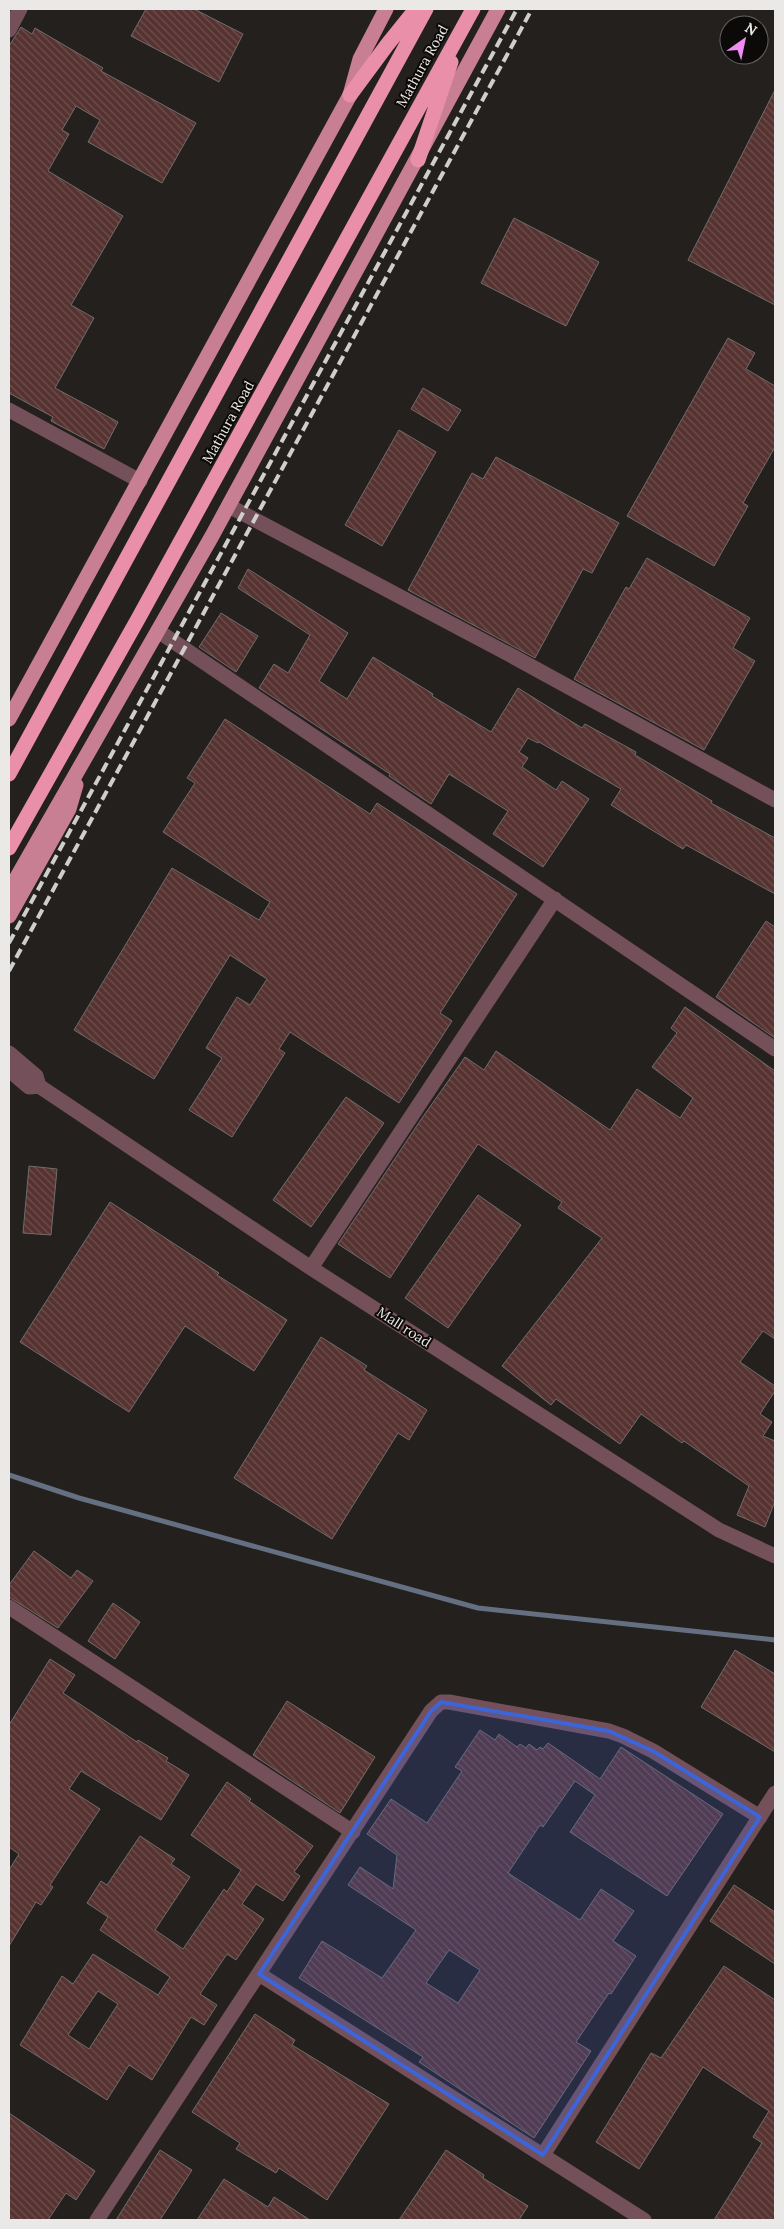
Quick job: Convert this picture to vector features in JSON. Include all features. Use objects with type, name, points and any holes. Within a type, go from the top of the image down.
[{"type":"highway","points":[[350,95],[386,45],[416,9]]},
{"type":"highway","name":"Mathura Road","points":[[9,774],[426,9]]},
{"type":"highway","name":"Mathura Road","points":[[9,848],[138,619],[472,9]]},
{"type":"highway","points":[[418,160],[463,27]]},
{"type":"main road","points":[[9,719],[350,95],[360,59],[386,9]]},
{"type":"main road","points":[[9,891],[14,878],[229,506],[418,160],[498,9]]},
{"type":"main road","points":[[9,698],[69,609]]},
{"type":"main road","points":[[9,916],[69,809],[85,758]]},
{"type":"street","points":[[9,30],[20,9]]},
{"type":"street","points":[[9,410],[140,481]]},
{"type":"street","points":[[229,506],[514,657],[775,800]]},
{"type":"street","points":[[158,631],[775,1049]]},
{"type":"street","points":[[312,1268],[555,899]]},
{"type":"street","name":"Mall road","points":[[9,1053],[36,1076],[39,1086]]},
{"type":"street","name":"Mall road","points":[[9,1070],[29,1087],[39,1086],[312,1268],[720,1530],[775,1556]]},
{"type":"street","points":[[9,1606],[353,1832]]},
{"type":"street","points":[[97,2220],[431,1711],[442,1702],[609,1731],[653,1751],[760,1817]]},
{"type":"street","points":[[544,2155],[775,1793]]},
{"type":"street","points":[[259,1974],[644,2220]]},
{"type":"highlighted area","points":[[441,1702],[609,1731],[653,1751],[760,1817],[543,2155],[259,1974],[431,1711]]},
{"type":"building","points":[[146,9],[194,9],[243,34],[219,82],[131,36]]},
{"type":"building","points":[[21,27],[32,34],[35,28],[103,68],[101,71],[196,123],[162,183],[88,142],[100,120],[76,106],[62,130],[69,134],[48,171],[123,216],[71,305],[94,318],[55,388],[118,422],[104,449],[51,421],[53,417],[9,393],[9,46]]},
{"type":"building","points":[[775,90],[775,305],[688,260]]},
{"type":"building","points":[[514,218],[599,262],[566,326],[481,283]]},
{"type":"building","points":[[728,338],[755,353],[746,369],[775,386],[775,447],[743,503],[748,506],[714,566],[627,516]]},
{"type":"building","points":[[423,388],[461,410],[448,431],[411,409]]},
{"type":"building","points":[[399,430],[436,452],[382,546],[345,525]]},
{"type":"building","points":[[496,457],[619,523],[592,573],[583,569],[535,658],[408,590],[472,473],[483,479]]},
{"type":"building","points":[[647,558],[750,618],[733,648],[755,661],[704,750],[574,679],[626,587],[629,589]]},
{"type":"building","points":[[248,569],[348,633],[319,681],[347,699],[373,657],[491,732],[518,688],[582,728],[585,724],[636,752],[635,755],[712,801],[711,803],[775,838],[775,894],[686,845],[683,849],[611,805],[621,789],[539,742],[528,738],[519,752],[528,758],[522,767],[556,790],[562,781],[589,799],[543,867],[493,834],[508,811],[449,774],[431,804],[389,776],[390,774],[259,688],[274,664],[288,673],[310,635],[238,588]]},
{"type":"building","points":[[221,613],[258,636],[236,672],[199,647]]},
{"type":"building","points":[[225,719],[370,814],[377,803],[517,894],[440,1013],[452,1021],[399,1103],[290,1032],[279,1049],[285,1053],[232,1137],[189,1110],[222,1058],[206,1048],[237,997],[250,1005],[267,979],[230,955],[154,1079],[74,1030],[172,868],[259,920],[270,902],[163,832],[195,783],[187,778]]},
{"type":"building","points":[[766,921],[775,927],[775,1038],[716,997]]},
{"type":"building","points":[[685,1007],[775,1071],[775,1339],[763,1331],[740,1362],[775,1386],[775,1391],[760,1414],[772,1422],[763,1436],[775,1441],[775,1501],[765,1527],[737,1515],[749,1486],[641,1414],[620,1444],[556,1399],[551,1405],[502,1366],[602,1238],[558,1208],[562,1202],[478,1144],[390,1278],[338,1244],[465,1057],[484,1070],[496,1051],[610,1130],[637,1089],[680,1118],[693,1098],[652,1067],[677,1033],[671,1028]]},
{"type":"building","points":[[346,1097],[384,1123],[311,1227],[273,1200]]},
{"type":"building","points":[[29,1166],[57,1169],[51,1235],[23,1233]]},
{"type":"building","points":[[478,1195],[521,1225],[448,1328],[405,1298]]},
{"type":"building","points":[[110,1202],[287,1320],[254,1371],[185,1326],[129,1412],[20,1342]]},
{"type":"building","points":[[321,1337],[367,1366],[364,1370],[427,1410],[409,1440],[398,1433],[332,1539],[234,1478]]},
{"type":"building","points":[[34,1551],[71,1578],[77,1570],[93,1581],[58,1628],[9,1597],[9,1585]]},
{"type":"building","points":[[113,1603],[140,1622],[115,1659],[88,1641]]},
{"type":"building","points":[[735,1650],[775,1674],[775,1752],[701,1707]]},
{"type":"building","points":[[50,1659],[75,1675],[63,1693],[137,1742],[138,1740],[168,1758],[166,1761],[189,1775],[161,1820],[81,1771],[69,1789],[100,1809],[50,1885],[53,1887],[41,1905],[36,1902],[9,1946],[9,1870],[19,1854],[9,1847],[9,1725]]},
{"type":"building","points":[[287,1701],[375,1757],[340,1813],[253,1755]]},
{"type":"building","points":[[480,1730],[495,1740],[499,1734],[517,1747],[520,1744],[526,1748],[529,1744],[537,1750],[540,1747],[543,1749],[548,1743],[600,1779],[621,1747],[723,1814],[667,1896],[570,1832],[595,1795],[575,1781],[543,1827],[540,1825],[508,1873],[580,1920],[601,1889],[634,1911],[613,1941],[636,1956],[576,2042],[591,2051],[534,2138],[419,2062],[423,2057],[299,1978],[322,1941],[382,1978],[416,1930],[348,1885],[360,1867],[393,1889],[397,1855],[367,1834],[391,1799],[427,1823],[462,1771],[455,1767]],"holes":[[[449,1950],[480,1970],[458,2003],[426,1983]]]},
{"type":"building","points":[[227,1782],[251,1799],[249,1801],[313,1846],[294,1872],[300,1876],[283,1901],[256,1884],[242,1904],[264,1919],[236,1960],[227,1954],[200,1994],[217,2005],[204,2025],[191,2017],[152,2080],[129,2065],[107,2100],[20,2045],[62,1976],[73,1984],[93,1954],[158,1995],[170,1977],[100,1930],[108,1917],[87,1903],[101,1881],[107,1885],[140,1836],[175,1859],[171,1864],[190,1877],[155,1930],[183,1949],[224,1889],[227,1892],[241,1870],[191,1835]],"holes":[[[98,1991],[118,2004],[89,2049],[68,2035]]]},
{"type":"building","points":[[734,1885],[775,1912],[775,1964],[710,1921]]},
{"type":"building","points":[[724,1966],[775,2000],[775,2220],[714,2220],[762,2143],[753,2137],[769,2111],[703,2067],[639,2169],[596,2142],[651,2053],[661,2058]]},
{"type":"building","points":[[255,2014],[295,2040],[292,2045],[389,2104],[327,2200],[279,2168],[276,2173],[236,2149],[240,2143],[192,2112]]},
{"type":"building","points":[[9,2113],[95,2171],[76,2200],[66,2193],[48,2220],[9,2220]]},
{"type":"building","points":[[160,2150],[192,2170],[160,2220],[116,2220]]},
{"type":"building","points":[[446,2150],[484,2175],[483,2178],[528,2206],[519,2220],[399,2220]]},
{"type":"building","points":[[224,2179],[268,2207],[274,2197],[310,2220],[197,2220]]},
{"type":"waterway","points":[[9,1475],[79,1498],[478,1608],[775,1640]]},
{"type":"railway","points":[[9,943],[517,9]]},
{"type":"railway","points":[[9,971],[532,9]]}]
